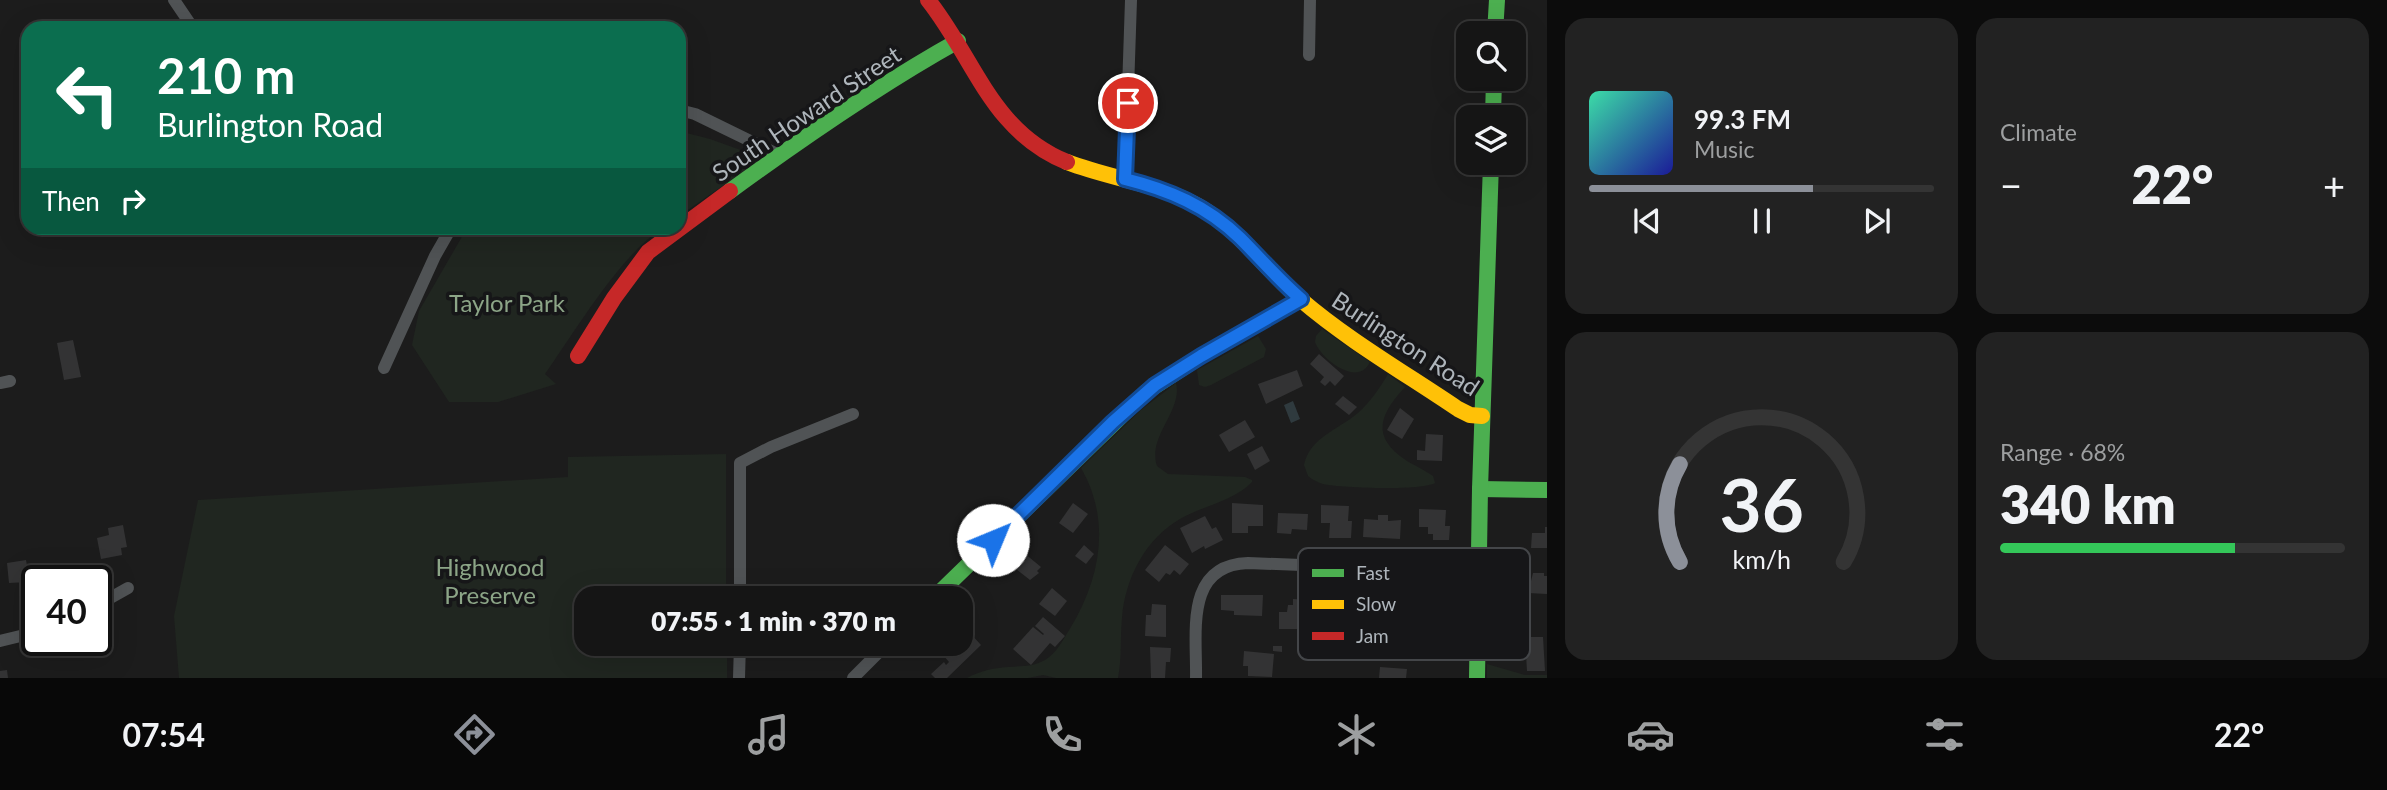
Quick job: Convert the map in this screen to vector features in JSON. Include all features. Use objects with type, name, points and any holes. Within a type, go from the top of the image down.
[{"type":"street","points":[[174,0],[188,21]]},
{"type":"street","name":"Burlington Road","points":[[928,0],[958,41],[992,102],[1013,127],[1056,158],[1086,170],[1161,188],[1201,208],[1238,236],[1301,299],[1458,409],[1470,415],[1482,416]]},
{"type":"street","points":[[1125,179],[1131,0]]},
{"type":"street","points":[[1309,55],[1310,0]]},
{"type":"street","points":[[1496,21],[1497,0]]},
{"type":"street","name":"South Howard Street","points":[[686,224],[779,155],[899,74],[958,41]]},
{"type":"street","points":[[686,112],[779,155]]},
{"type":"street","points":[[1479,548],[1491,175]]},
{"type":"street","points":[[384,368],[447,235]]},
{"type":"street","name":"South Howard Street","points":[[578,356],[614,298],[648,252],[671,235]]},
{"type":"street","points":[[946,586],[1146,392],[1201,356],[1301,299]]},
{"type":"street","points":[[740,586],[740,463],[771,447],[853,414]]},
{"type":"street","points":[[1480,489],[1547,490]]},
{"type":"street","points":[[1196,678],[1199,597],[1209,579],[1227,567],[1248,563],[1298,565]]},
{"type":"street","points":[[112,597],[128,588]]},
{"type":"street","points":[[0,641],[21,636]]},
{"type":"street","points":[[739,678],[740,656]]},
{"type":"street","points":[[853,678],[875,656]]},
{"type":"street","points":[[1477,660],[1477,678]]},
{"type":"green space","points":[[686,133],[763,158],[686,211]]},
{"type":"green space","name":"Taylor Park","points":[[463,235],[653,235],[614,275],[545,374],[556,384],[498,402],[449,402],[412,345],[419,311]]},
{"type":"green space","points":[[1322,329],[1370,362],[1357,372],[1349,372],[1332,363],[1315,342]]},
{"type":"green space","points":[[1258,336],[1266,349],[1264,357],[1211,385],[1199,385],[1197,370]]},
{"type":"green space","points":[[1388,374],[1405,387],[1386,412],[1383,421],[1385,438],[1400,456],[1433,476],[1435,483],[1398,488],[1346,487],[1323,484],[1308,476],[1304,465],[1312,447],[1362,409]]},
{"type":"green space","points":[[1176,383],[1175,404],[1157,444],[1157,466],[1168,474],[1245,477],[1252,482],[1227,499],[1180,519],[1157,537],[1147,549],[1127,589],[1121,626],[1118,678],[1056,678],[1043,675],[1028,678],[967,678],[992,669],[1036,664],[1049,657],[1060,645],[1089,588],[1098,548],[1096,508],[1081,468],[1141,410]]},
{"type":"green space","name":"Highwood Preserve","points":[[726,454],[726,586],[574,586],[574,656],[727,656],[727,678],[179,678],[174,616],[198,500],[568,477],[568,457]]},
{"type":"green space","points":[[1487,664],[1525,675],[1547,675],[1547,678],[1487,678]]},
{"type":"shaded area","points":[[1293,401],[1300,419],[1291,423],[1284,405]]},
{"type":"building","points":[[73,340],[81,377],[64,380],[57,343]]},
{"type":"building","points":[[1319,354],[1344,376],[1335,386],[1330,381],[1325,386],[1320,382],[1324,377],[1310,364]]},
{"type":"building","points":[[1297,370],[1303,386],[1266,404],[1258,384]]},
{"type":"building","points":[[1343,396],[1357,407],[1349,415],[1335,404]]},
{"type":"building","points":[[1400,408],[1414,419],[1402,439],[1387,430]]},
{"type":"building","points":[[1245,420],[1255,437],[1229,452],[1219,435]]},
{"type":"building","points":[[1426,434],[1443,435],[1442,461],[1417,460],[1417,450],[1425,451]]},
{"type":"building","points":[[1262,446],[1270,461],[1255,470],[1247,454]]},
{"type":"building","points":[[1073,503],[1088,514],[1073,533],[1059,523]]},
{"type":"building","points":[[1232,503],[1263,505],[1263,526],[1248,526],[1248,533],[1232,533]]},
{"type":"building","points":[[1321,505],[1349,506],[1351,538],[1329,538],[1330,523],[1321,523]]},
{"type":"building","points":[[1419,509],[1446,510],[1445,526],[1450,526],[1449,540],[1433,540],[1433,534],[1428,534],[1428,527],[1419,527]]},
{"type":"building","points":[[1278,513],[1308,514],[1307,530],[1292,529],[1291,534],[1277,533]]},
{"type":"building","points":[[1378,515],[1388,515],[1388,521],[1401,520],[1400,539],[1363,537],[1364,519],[1378,520]]},
{"type":"building","points":[[1205,516],[1212,529],[1216,527],[1223,540],[1192,553],[1180,528]]},
{"type":"building","points":[[123,525],[127,547],[121,548],[122,555],[101,559],[97,538],[109,535],[108,528]]},
{"type":"building","points":[[1545,527],[1547,548],[1531,548],[1532,533],[1545,533]]},
{"type":"building","points":[[1084,545],[1094,554],[1086,564],[1075,556]]},
{"type":"building","points":[[1165,545],[1189,564],[1180,575],[1174,570],[1170,575],[1166,573],[1159,582],[1145,570]]},
{"type":"building","points":[[1024,553],[1041,567],[1037,571],[1039,573],[1030,580],[1016,569],[1020,565],[1016,562]]},
{"type":"building","points":[[26,560],[27,565],[21,565],[21,582],[9,583],[7,563]]},
{"type":"building","points":[[1533,573],[1544,573],[1544,576],[1547,576],[1547,594],[1530,593]]},
{"type":"building","points":[[1052,588],[1067,601],[1055,616],[1039,604]]},
{"type":"building","points":[[1221,595],[1263,595],[1262,616],[1234,615],[1234,611],[1221,610]]},
{"type":"building","points":[[1293,599],[1298,599],[1298,629],[1279,629],[1279,612],[1287,612],[1288,605],[1293,605]]},
{"type":"building","points":[[1152,604],[1166,605],[1166,637],[1145,636],[1146,615],[1151,615]]},
{"type":"building","points":[[1043,617],[1065,636],[1055,647],[1050,643],[1031,665],[1013,649],[1033,627],[1044,634],[1035,626]]},
{"type":"building","points":[[973,636],[981,645],[973,653]]},
{"type":"building","points":[[1530,637],[1543,637],[1545,671],[1527,671]]},
{"type":"building","points":[[1273,646],[1282,646],[1282,652],[1273,651]]},
{"type":"building","points":[[1150,647],[1171,648],[1170,662],[1166,662],[1165,678],[1151,678]]},
{"type":"building","points":[[1244,651],[1274,654],[1272,677],[1248,676],[1248,666],[1243,666]]},
{"type":"building","points":[[944,656],[970,656],[947,678],[935,678],[931,674],[944,662],[946,665],[949,662]]},
{"type":"building","points":[[1380,667],[1407,669],[1406,678],[1379,678]]},
{"type":"building","points":[[7,670],[8,678],[0,678],[0,671]]},
{"type":"traffic: fast","points":[[1496,21],[1497,0]]},
{"type":"traffic: fast","points":[[730,191],[842,112],[958,41]]},
{"type":"traffic: fast","points":[[1493,105],[1494,91]]},
{"type":"traffic: fast","points":[[1479,548],[1491,175]]},
{"type":"traffic: fast","points":[[946,586],[1146,392],[1201,356],[1301,299]]},
{"type":"traffic: fast","points":[[1480,489],[1547,490]]},
{"type":"traffic: fast","points":[[1477,660],[1477,678]]},
{"type":"traffic: slow","points":[[1067,162],[1150,186],[1182,198],[1213,215],[1300,299],[1338,329],[1458,409],[1470,415],[1482,416]]},
{"type":"traffic: jam","points":[[928,0],[1002,113],[1041,149],[1067,162]]},
{"type":"traffic: jam","points":[[686,224],[730,191]]},
{"type":"traffic: jam","points":[[578,356],[614,298],[648,252],[671,235]]},
{"type":"route","points":[[993,540],[1113,422],[1155,385],[1301,299],[1238,236],[1201,208],[1161,188],[1125,179],[1128,103]]}]
